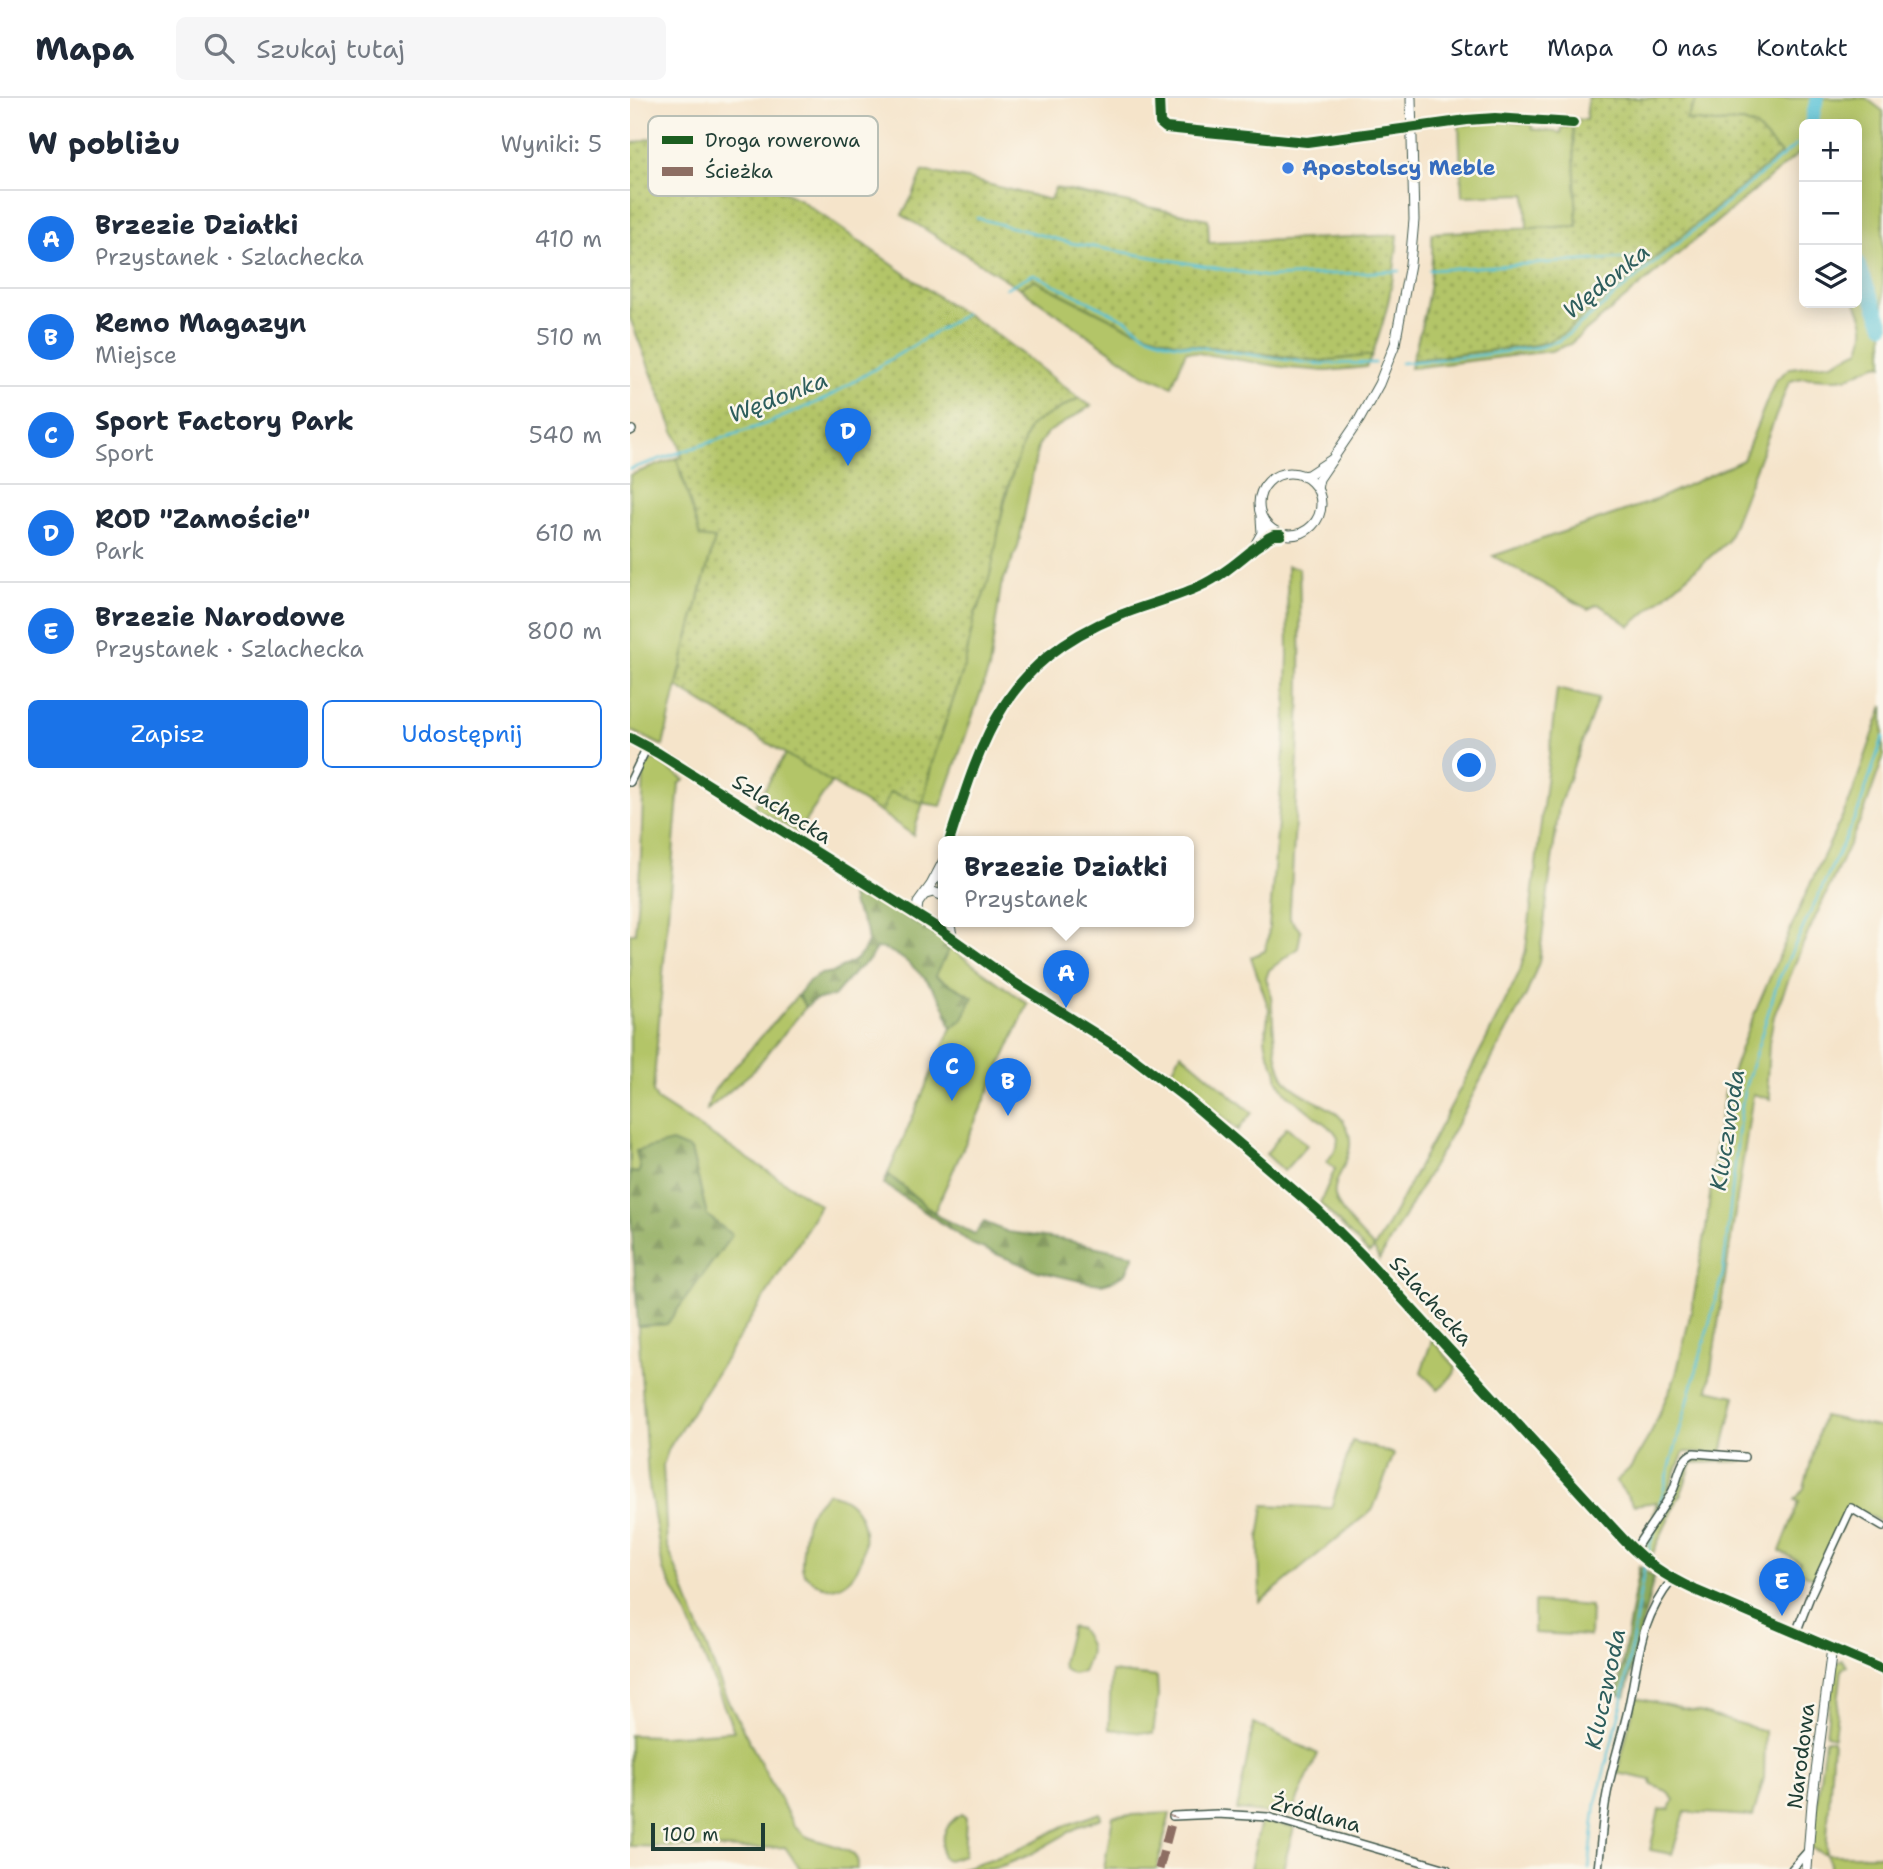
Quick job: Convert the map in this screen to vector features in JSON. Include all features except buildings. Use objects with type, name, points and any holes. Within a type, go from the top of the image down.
[{"type":"street","points":[[1159,98],[1160,123],[1166,128],[1307,142],[1467,120],[1495,118],[1573,123]]},
{"type":"street","points":[[951,836],[972,771],[1008,696],[1046,656],[1071,639],[1118,616],[1207,583],[1274,535],[1299,534],[1313,525],[1321,508],[1317,489],[1319,479],[1359,420],[1379,384],[1395,344],[1410,264],[1413,220],[1411,98]]},
{"type":"street","points":[[1253,549],[1262,533],[1259,499],[1266,484],[1283,474],[1308,475],[1332,459]]},
{"type":"street","points":[[1302,476],[1317,489]]},
{"type":"street","points":[[1261,516],[1271,530],[1281,535]]},
{"type":"street","name":"Szlachecka","points":[[630,738],[924,920],[1015,983],[1142,1064],[1187,1099],[1317,1210],[1381,1274],[1636,1553],[1651,1566],[1672,1580],[1883,1670]]},
{"type":"street","points":[[630,782],[646,747]]},
{"type":"street","points":[[938,871],[917,910],[924,920],[938,922]]},
{"type":"street","points":[[897,903],[907,903],[933,892],[938,894]]},
{"type":"street","points":[[950,927],[953,939]]},
{"type":"street","points":[[1636,1553],[1673,1489],[1683,1462],[1689,1455],[1694,1453],[1744,1457]]},
{"type":"street","points":[[1796,1633],[1851,1508],[1883,1527]]},
{"type":"street","points":[[1598,1869],[1606,1798],[1640,1648],[1649,1615],[1672,1580]]},
{"type":"street","name":"Narodowa","points":[[1807,1869],[1832,1648]]},
{"type":"street","name":"Źródlana","points":[[1173,1816],[1217,1814],[1268,1817],[1447,1869]]},
{"type":"street","points":[[1792,1869],[1808,1851]]},
{"type":"green space","points":[[1588,98],[1697,98],[1686,120],[1743,122],[1756,127],[1781,154],[1564,333],[1534,345],[1412,360],[1428,297],[1432,233],[1577,226],[1573,123],[1574,119],[1586,120]]},
{"type":"green space","points":[[1697,98],[1866,98],[1883,111],[1883,366],[1872,366],[1845,378],[1802,378],[1789,382],[1727,542],[1630,626],[1598,604],[1588,609],[1493,556],[1653,501],[1743,460],[1775,381],[1790,368],[1832,363],[1860,350],[1864,336],[1863,321],[1858,308],[1862,308],[1862,119],[1799,119],[1799,154],[1570,344],[1551,351],[1410,368],[1412,360],[1534,345],[1547,342],[1563,333],[1780,154],[1756,127],[1743,122],[1686,120]]},
{"type":"green space","points":[[1501,121],[1532,124],[1532,129],[1561,133],[1562,127],[1573,126],[1577,226],[1527,228],[1526,194],[1462,196],[1459,125]]},
{"type":"green space","points":[[648,139],[648,196],[792,196],[799,199],[947,303],[989,329],[1079,398],[1029,427],[1006,492],[990,574],[975,613],[964,667],[932,762],[923,803],[890,792],[881,813],[677,687],[715,539],[700,537],[677,458],[682,456],[679,444],[630,318],[630,144]]},
{"type":"green space","points":[[923,171],[1050,200],[1055,188],[1208,219],[1209,243],[1398,235],[1390,296],[1372,355],[1321,361],[1178,343],[1125,326],[1034,280],[1020,288],[902,215]]},
{"type":"green space","points":[[1034,280],[1125,326],[1274,356],[1321,361],[1372,355],[1366,367],[1327,371],[1289,368],[1186,351],[1172,386],[1145,375],[1020,288]]},
{"type":"green space","points":[[1079,398],[1091,406],[1047,433],[1038,446],[1018,547],[1001,586],[989,669],[941,806],[923,803],[913,835],[881,813],[890,792],[923,802],[932,763],[964,667],[975,613],[979,608],[1010,481],[1029,427]]},
{"type":"green space","points":[[677,458],[682,479],[715,539],[663,746],[630,730],[630,475]]},
{"type":"green space","points":[[1287,566],[1299,568],[1300,696],[1290,919],[1301,931],[1298,948],[1269,970],[1266,979],[1270,989],[1276,1053],[1283,1075],[1292,1087],[1333,1111],[1345,1124],[1350,1145],[1337,1180],[1335,1196],[1346,1216],[1374,1248],[1485,1042],[1520,971],[1526,949],[1557,689],[1598,699],[1559,806],[1539,962],[1527,993],[1461,1117],[1379,1260],[1374,1249],[1369,1254],[1320,1203],[1335,1169],[1327,1162],[1337,1147],[1338,1137],[1287,1094],[1278,1081],[1265,1039],[1269,1009],[1251,957],[1265,951],[1268,938],[1285,740]]},
{"type":"green space","points":[[1883,706],[1883,758],[1865,810],[1803,944],[1774,1016],[1769,1042],[1767,1080],[1771,1099],[1753,1094],[1708,1390],[1735,1396],[1722,1453],[1684,1452],[1666,1495],[1653,1515],[1657,1502],[1634,1505],[1616,1481],[1631,1467],[1651,1433],[1676,1375],[1706,1229],[1725,1092],[1747,1031],[1807,891],[1850,800]]},
{"type":"green space","points":[[786,753],[832,782],[797,833],[754,807]]},
{"type":"green space","points":[[654,759],[685,780],[679,784],[653,1092],[657,1100],[820,1205],[669,1448],[663,1465],[667,1545],[725,1695],[794,1826],[808,1837],[849,1851],[858,1862],[857,1869],[800,1869],[785,1847],[743,1849],[630,1846],[630,1735],[663,1736],[734,1731],[684,1608],[663,1570],[648,1479],[638,1326],[667,1324],[707,1215],[691,1150],[637,1151],[641,1168],[638,1173],[630,1172],[630,933],[635,933],[644,765]]},
{"type":"green space","points":[[856,886],[951,945],[935,976],[973,997],[963,1019],[951,1028],[944,1006],[924,978],[895,954],[876,948],[869,960],[854,972],[834,996],[815,1000],[806,1007],[798,995],[809,981],[821,974],[834,972],[857,959],[868,942],[866,928],[853,906],[850,890]]},
{"type":"green space","points":[[950,948],[1028,1004],[934,1213],[888,1174],[951,1028],[963,1019],[973,997],[935,977]]},
{"type":"green space","points":[[798,995],[806,1007],[752,1072],[707,1110],[715,1089]]},
{"type":"green space","points":[[1181,1053],[1252,1113],[1238,1130],[1171,1073]]},
{"type":"green space","points":[[1287,1127],[1307,1145],[1284,1171],[1266,1154]]},
{"type":"green space","points":[[672,1142],[691,1150],[707,1215],[732,1235],[667,1324],[638,1326],[630,1172],[638,1173],[640,1168],[636,1151]]},
{"type":"green space","points":[[888,1174],[939,1217],[975,1234],[984,1222],[1008,1232],[1065,1240],[1134,1255],[1126,1273],[1102,1284],[1038,1271],[972,1244],[884,1184]]},
{"type":"green space","points":[[1432,1340],[1456,1367],[1454,1374],[1438,1390],[1421,1372]]},
{"type":"green space","points":[[1823,1416],[1883,1428],[1883,1523],[1851,1507],[1816,1579],[1797,1570],[1800,1562],[1780,1551],[1799,1502],[1795,1500],[1804,1488]]},
{"type":"green space","points":[[1352,1441],[1394,1454],[1373,1509],[1260,1602],[1259,1538],[1264,1505],[1331,1508]]},
{"type":"green space","points":[[1698,1457],[1744,1461],[1692,1463],[1681,1494],[1650,1559],[1639,1549],[1676,1491],[1688,1460]]},
{"type":"green space","points":[[828,1493],[847,1501],[859,1515],[864,1533],[863,1552],[857,1569],[847,1581],[834,1587],[818,1584],[804,1574],[802,1566],[808,1518]]},
{"type":"green space","points":[[1639,1566],[1654,1577],[1625,1697],[1617,1695]]},
{"type":"green space","points":[[1534,1602],[1591,1606],[1590,1636],[1534,1633]]},
{"type":"green space","points":[[1071,1627],[1080,1629],[1090,1650],[1083,1672],[1072,1674],[1064,1669],[1062,1663]]},
{"type":"green space","points":[[1842,1660],[1847,1666],[1842,1669],[1834,1737],[1826,1735],[1834,1665]]},
{"type":"green space","points":[[1111,1672],[1157,1677],[1158,1697],[1153,1734],[1109,1729]]},
{"type":"green space","points":[[1636,1698],[1765,1731],[1764,1778],[1753,1816],[1685,1812],[1672,1854],[1650,1850],[1659,1810],[1670,1809],[1674,1800],[1667,1791],[1652,1785],[1651,1780],[1617,1773]]},
{"type":"green space","points":[[1254,1723],[1318,1754],[1290,1816],[1237,1810]]},
{"type":"green space","points":[[1825,1740],[1833,1740],[1826,1855],[1811,1848]]},
{"type":"green space","points":[[1100,1813],[1101,1818],[1007,1864],[991,1869],[960,1869],[1013,1852],[1064,1826]]},
{"type":"green space","points":[[1170,1813],[1157,1869],[1104,1869],[1113,1816]]},
{"type":"green space","points":[[962,1814],[966,1818],[964,1855],[948,1860],[943,1858],[943,1839],[948,1827]]},
{"type":"green space","points":[[1261,1821],[1294,1827],[1283,1869],[1250,1869]]},
{"type":"green space","points":[[1826,1855],[1883,1855],[1883,1869],[1830,1869]]},
{"type":"waterway","points":[[1812,119],[1817,98]]},
{"type":"waterway","name":"Wędonka","points":[[1401,363],[1539,347],[1558,341],[1796,145]]},
{"type":"waterway","points":[[977,218],[1071,243],[1268,277],[1399,271]]},
{"type":"waterway","points":[[1429,270],[1645,257]]},
{"type":"waterway","points":[[1862,273],[1883,325]]},
{"type":"waterway","name":"Wędonka","points":[[1006,288],[1033,274],[1126,320],[1145,334],[1170,343],[1314,364],[1375,363]]},
{"type":"waterway","name":"Wędonka","points":[[630,469],[768,423],[827,398],[965,314]]},
{"type":"waterway","name":"Kluczwoda","points":[[1660,1503],[1723,1273],[1744,1091],[1778,981],[1859,809],[1883,737]]},
{"type":"waterway","name":"Kluczwoda","points":[[1647,1557],[1655,1526]]},
{"type":"waterway","name":"Kluczwoda","points":[[1589,1869],[1596,1802],[1622,1704],[1645,1563]]},
{"type":"marked path","points":[[1159,1869],[1173,1816]]},
{"type":"cycle path","points":[[1159,98],[1160,123],[1166,128],[1307,142],[1467,120],[1495,118],[1573,123]]},
{"type":"cycle path","points":[[951,836],[988,735],[1004,706],[1024,679],[1049,656],[1080,634],[1118,616],[1205,583],[1226,571],[1268,538],[1281,535]]},
{"type":"cycle path","points":[[630,738],[936,927],[1015,983],[1131,1056],[1187,1099],[1317,1210],[1366,1259],[1624,1540],[1648,1562],[1695,1590],[1883,1670]]},
{"type":"place","name":"Apostolscy Meble","points":[[1288,168]]},
{"type":"place","name":"ROD \"Zamoście\"","points":[[848,466]]},
{"type":"place","name":"Brzezie Działki","points":[[1066,1008]]},
{"type":"place","name":"Sport Factory Park","points":[[952,1101]]},
{"type":"place","name":"Remo Magazyn","points":[[1008,1116]]},
{"type":"place","name":"Brzezie Narodowe","points":[[1782,1616]]}]
